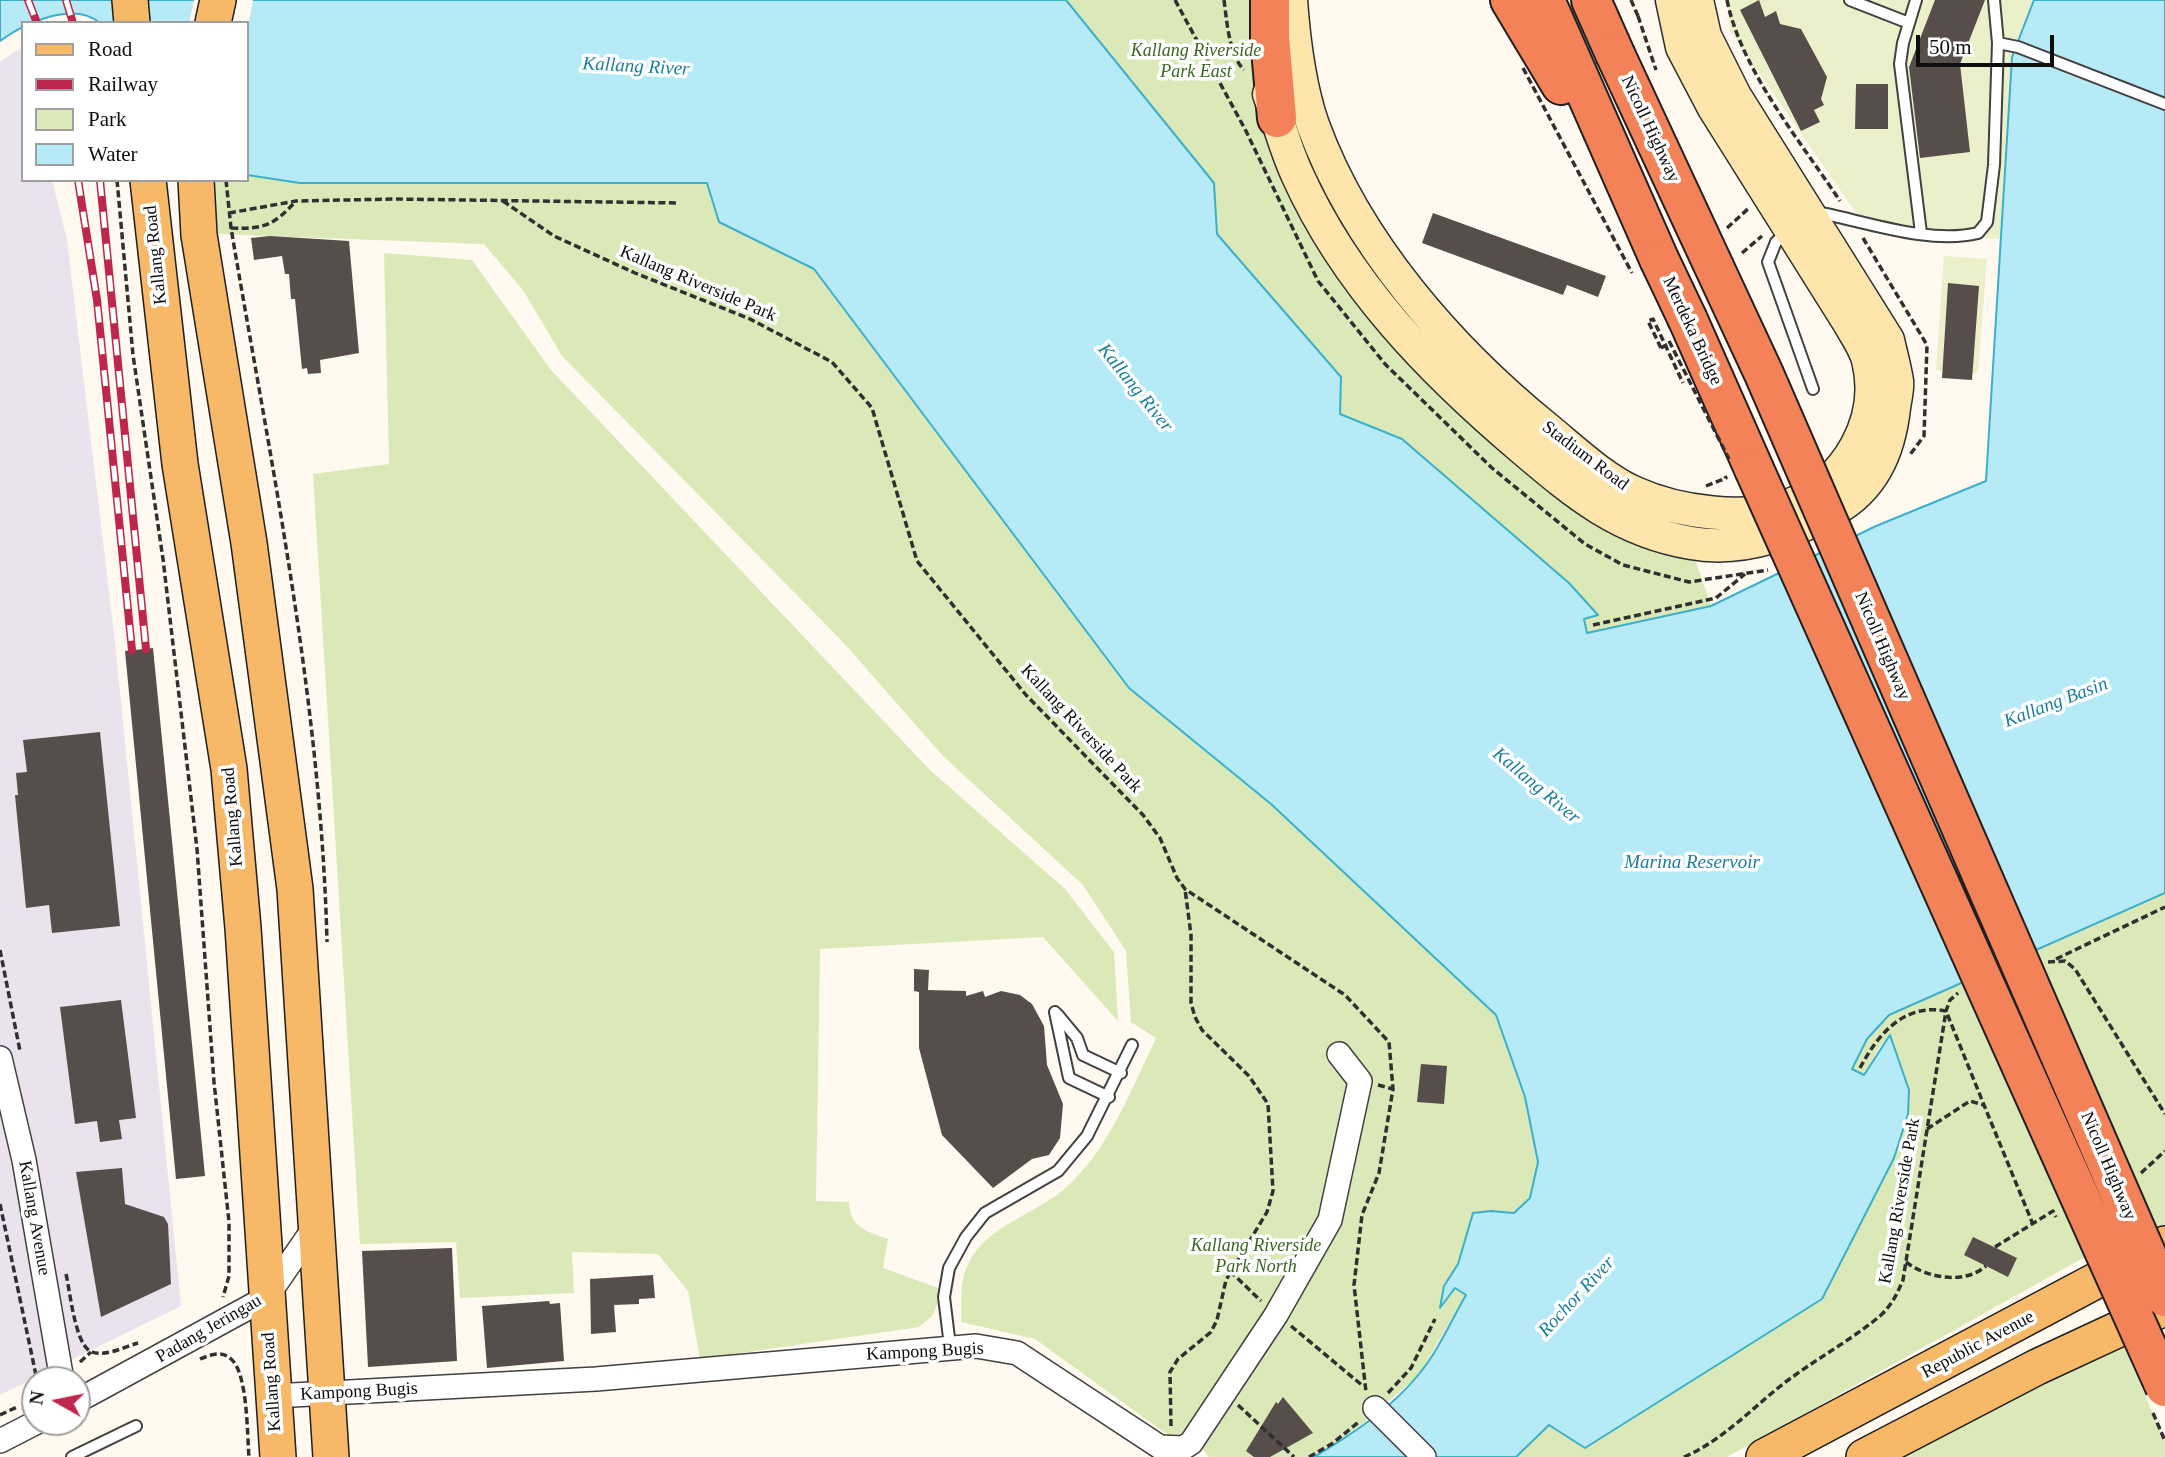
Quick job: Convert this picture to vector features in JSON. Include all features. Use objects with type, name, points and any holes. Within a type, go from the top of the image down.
[{"type":"highway","points":[[1270,0],[1277,118]]},
{"type":"highway","points":[[1510,0],[1556,54],[1628,194],[1688,320],[2165,1387]]},
{"type":"highway","points":[[1545,0],[1556,54]]},
{"type":"highway","name":"Nicoll Highway","points":[[1605,4],[1615,54],[1764,374],[2165,1297]]},
{"type":"main road","points":[[130,0],[132,21]]},
{"type":"main road","points":[[213,21],[218,0]]},
{"type":"main road","name":"Kallang Road","points":[[148,182],[169,387],[232,796],[278,1457]]},
{"type":"main road","points":[[211,185],[251,557],[295,889],[314,1227],[331,1457]]},
{"type":"main road","points":[[202,597],[215,558],[226,548],[240,550],[251,557]]},
{"type":"main road","name":"Republic Avenue","points":[[1784,1452],[2165,1244]]},
{"type":"main road","points":[[1864,1457],[1891,1448],[2037,1367],[2165,1308]]},
{"type":"street","name":"Stadium Road","points":[[1251,0],[1260,66],[1297,174],[1368,293],[1420,356],[1483,415],[1572,490],[1629,527],[1692,544],[1737,545],[1766,540],[1801,528],[1847,503],[1875,473],[1891,437],[1897,384],[1888,340],[1714,108],[1682,47],[1672,0]]},
{"type":"street","name":"Stadium Road","points":[[1292,0],[1295,54],[1313,124],[1346,196],[1436,325],[1510,399],[1591,464],[1633,493],[1677,508],[1734,514],[1790,505],[1836,477],[1853,454],[1864,426],[1872,390],[1868,358],[1705,36],[1697,0]]},
{"type":"street","points":[[1171,1450],[1191,1443],[1226,1394],[1276,1315],[1333,1212],[1360,1082],[1339,1054]]},
{"type":"street","name":"Kallang Avenue","points":[[10,1055],[24,1160],[60,1366]]},
{"type":"street","name":"Padang Jeringau","points":[[91,1393],[266,1298],[314,1227]]},
{"type":"street","name":"Kampong Bugis","points":[[273,1396],[610,1378],[950,1346],[976,1346],[1017,1353],[1150,1441],[1171,1450]]},
{"type":"street","points":[[1375,1408],[1424,1457]]},
{"type":"street","points":[[0,1441],[21,1430]]},
{"type":"lane","points":[[1850,0],[1909,23]]},
{"type":"lane","points":[[1916,0],[1900,64],[1921,233]]},
{"type":"lane","points":[[1813,389],[1768,262],[1776,242],[1799,220],[1921,233],[1968,236],[1978,233],[1987,222],[1994,165],[1998,43],[1994,0]]},
{"type":"lane","points":[[1998,43],[2018,47],[2165,104]]},
{"type":"lane","points":[[1109,1097],[1069,1078],[1055,1012],[1077,1038],[1083,1055],[1121,1073]]},
{"type":"lane","points":[[950,1346],[944,1297],[949,1268],[966,1237],[985,1213],[1058,1171],[1087,1136],[1121,1073],[1132,1045]]},
{"type":"lane","points":[[72,1457],[136,1426]]},
{"type":"path","points":[[1605,4],[1638,16]]},
{"type":"path","points":[[117,182],[133,355],[163,559],[197,849],[214,1082],[229,1222],[229,1276],[227,1292],[221,1299]]},
{"type":"path","points":[[211,185],[229,213]]},
{"type":"path","points":[[215,231],[264,227],[279,220],[296,201]]},
{"type":"path","points":[[215,231],[229,213],[296,201],[679,203]]},
{"type":"path","name":"Kallang Riverside Park","points":[[503,201],[554,236],[635,273],[750,319],[832,362],[872,408],[917,561],[1026,695],[1143,815],[1160,838],[1177,878],[1185,889],[1345,995],[1389,1042],[1393,1089],[1379,1173],[1362,1215],[1354,1285],[1364,1388],[1375,1408]]},
{"type":"path","points":[[1723,232],[1746,211]]},
{"type":"path","points":[[215,231],[287,559]]},
{"type":"path","points":[[1742,253],[1760,239]]},
{"type":"path","points":[[1670,343],[1661,348],[1648,321],[1653,319],[1687,393]]},
{"type":"path","points":[[1705,487],[1726,478],[1721,466]]},
{"type":"path","points":[[1593,625],[1716,598],[1747,573]]},
{"type":"path","points":[[1171,1450],[1170,1371],[1178,1359],[1202,1343],[1211,1332],[1230,1271],[1271,1202],[1268,1104],[1249,1076],[1202,1030],[1191,1003],[1191,935],[1185,889]]},
{"type":"path","points":[[2054,960],[2165,907]]},
{"type":"path","points":[[0,950],[10,1055]]},
{"type":"path","points":[[2075,969],[2165,1114]]},
{"type":"path","points":[[1860,1068],[1874,1043],[1891,1024],[1927,1007],[1946,1011],[2032,1222]]},
{"type":"path","name":"Kallang Riverside Park","points":[[1684,1457],[1707,1447],[1730,1431],[1784,1384],[1881,1315],[1895,1300],[1906,1262],[1946,1011]]},
{"type":"path","points":[[1927,1129],[1970,1101],[1984,1105]]},
{"type":"path","points":[[2133,1180],[2165,1151]]},
{"type":"path","points":[[0,1204],[34,1366]]},
{"type":"path","points":[[1994,1247],[2020,1234],[2032,1222],[2053,1211]]},
{"type":"path","points":[[1906,1262],[1920,1273],[1947,1277],[1972,1274],[1986,1266]]},
{"type":"path","points":[[64,1263],[81,1343],[91,1352],[108,1353],[140,1342]]},
{"type":"path","points":[[1230,1271],[1276,1315],[1364,1388]]},
{"type":"path","points":[[197,1360],[217,1353],[231,1359],[240,1374],[248,1457]]},
{"type":"path","points":[[1226,1394],[1294,1457]]},
{"type":"path","points":[[0,1415],[21,1405]]},
{"type":"shaded area","points":[[20,48],[21,182],[52,182],[67,240],[115,642],[181,1306],[59,1366],[21,1366],[21,1385],[0,1395],[0,62]]},
{"type":"green space","name":"Kallang Riverside Park East","points":[[1066,0],[1251,0],[1252,10],[1333,238],[1551,476],[1618,537],[1695,559],[1711,606],[1586,633],[1584,619],[1598,614],[1569,583],[1402,439],[1340,414],[1341,377],[1217,233],[1214,183]]},
{"type":"green space","points":[[1727,0],[2034,0],[2012,57],[2001,239],[1870,233],[1730,31]]},
{"type":"green space","name":"Kallang Riverside Park North","points":[[248,175],[300,183],[707,183],[719,222],[814,269],[1129,688],[1271,804],[1496,1015],[1525,1097],[1538,1163],[1530,1198],[1514,1213],[1473,1213],[1458,1264],[1444,1286],[1442,1307],[1455,1288],[1466,1295],[1418,1376],[1346,1438],[1314,1457],[1209,1457],[1193,1437],[1171,1436],[1161,1430],[1035,1339],[961,1322],[962,1284],[970,1261],[994,1234],[1058,1194],[1086,1166],[1099,1150],[1120,1114],[1156,1038],[1131,1022],[1126,951],[1083,885],[943,756],[843,642],[562,356],[523,290],[484,244],[213,234],[208,182],[248,182]]},
{"type":"green space","points":[[384,253],[472,260],[551,370],[930,770],[1065,889],[1114,952],[1118,1021],[1043,937],[820,949],[816,1201],[849,1202],[852,1218],[856,1223],[866,1231],[888,1239],[883,1268],[944,1290],[932,1316],[919,1327],[700,1359],[688,1291],[658,1254],[572,1252],[574,1293],[460,1298],[456,1242],[360,1244],[313,474],[389,464]]},
{"type":"green space","points":[[1944,256],[1987,259],[1978,373],[1936,370]]},
{"type":"green space","points":[[2165,893],[2165,1243],[2153,1219],[1727,1457],[1516,1457],[1549,1425],[1908,1114],[1909,1090],[1890,1036],[1879,1048],[1864,1076],[1852,1069],[1867,1039],[1889,1015]]},
{"type":"green space","points":[[2121,1340],[2165,1441],[2165,1457],[1873,1457]]},
{"type":"water","name":"Marina Reservoir","points":[[0,0],[1066,0],[1214,183],[1217,234],[1341,377],[1340,414],[1402,439],[1569,583],[1598,615],[1584,619],[1587,633],[1711,606],[1876,526],[1986,481],[2012,57],[2034,0],[2165,0],[2165,893],[1889,1015],[1867,1039],[1852,1069],[1864,1075],[1890,1035],[1909,1090],[1908,1114],[1894,1158],[1822,1299],[1585,1448],[1549,1425],[1516,1457],[1314,1457],[1384,1409],[1419,1374],[1432,1356],[1466,1295],[1455,1288],[1440,1308],[1444,1286],[1458,1264],[1473,1213],[1514,1213],[1530,1198],[1538,1162],[1525,1097],[1496,1015],[1271,804],[1129,688],[814,269],[719,222],[707,183],[300,183],[248,175],[248,21],[97,21],[89,16],[63,14],[38,21],[21,21],[21,29],[0,41]]},
{"type":"pier","points":[[194,0],[253,0],[248,28],[248,21],[189,21]]},
{"type":"building","points":[[1759,0],[1765,17],[1776,11],[1780,24],[1801,29],[1827,77],[1821,99],[1824,105],[1814,110],[1820,122],[1801,131],[1740,10]]},
{"type":"building","points":[[1935,0],[1985,0],[1960,64],[1970,152],[1920,158],[1909,67]]},
{"type":"building","points":[[1856,84],[1888,84],[1888,129],[1855,129]]},
{"type":"building","points":[[1433,213],[1606,276],[1598,297],[1567,285],[1563,295],[1422,243]]},
{"type":"building","points":[[270,236],[349,241],[359,353],[320,360],[321,373],[308,374],[307,368],[302,369],[295,299],[291,299],[289,274],[285,274],[282,256],[254,260],[251,238]]},
{"type":"building","points":[[1948,283],[1979,286],[1972,380],[1942,378]]},
{"type":"building","points":[[153,648],[205,1176],[176,1179],[125,651]]},
{"type":"building","points":[[100,732],[120,926],[52,933],[49,905],[26,908],[15,795],[18,795],[16,773],[27,772],[23,740]]},
{"type":"building","points":[[914,969],[929,970],[928,990],[966,991],[966,996],[983,991],[985,997],[1001,991],[1020,995],[1032,1004],[1044,1026],[1047,1065],[1063,1104],[1060,1138],[1049,1155],[1032,1159],[993,1188],[942,1135],[919,1048],[919,992],[914,991]]},
{"type":"building","points":[[121,1000],[136,1118],[119,1120],[122,1139],[100,1142],[97,1121],[75,1124],[60,1007]]},
{"type":"building","points":[[1421,1064],[1447,1066],[1444,1104],[1417,1102]]},
{"type":"building","points":[[122,1168],[125,1204],[164,1217],[168,1224],[171,1284],[101,1317],[76,1172]]},
{"type":"building","points":[[1973,1237],[2017,1258],[2008,1277],[1964,1255]]},
{"type":"building","points":[[452,1248],[457,1361],[368,1367],[362,1251]]},
{"type":"building","points":[[653,1275],[655,1298],[639,1299],[639,1304],[614,1305],[616,1332],[591,1334],[590,1279]]},
{"type":"building","points":[[549,1301],[550,1304],[560,1303],[564,1361],[487,1368],[482,1306]]},
{"type":"building","points":[[1283,1397],[1313,1433],[1270,1457],[1254,1457],[1246,1451],[1276,1402],[1278,1404]]},
{"type":"railway","points":[[28,0],[36,21]]},
{"type":"railway","points":[[66,0],[72,21]]},
{"type":"railway","points":[[78,182],[97,300],[132,650]]},
{"type":"railway","points":[[100,182],[146,649]]},
{"type":"water label","name":"Kallang River","points":[[636,67]]},
{"type":"water label","name":"Kallang River","points":[[1135,388]]},
{"type":"water label","name":"Kallang Basin","points":[[2056,703]]},
{"type":"water label","name":"Kallang River","points":[[1536,786]]},
{"type":"water label","name":"Rochor River","points":[[1577,1297]]}]
